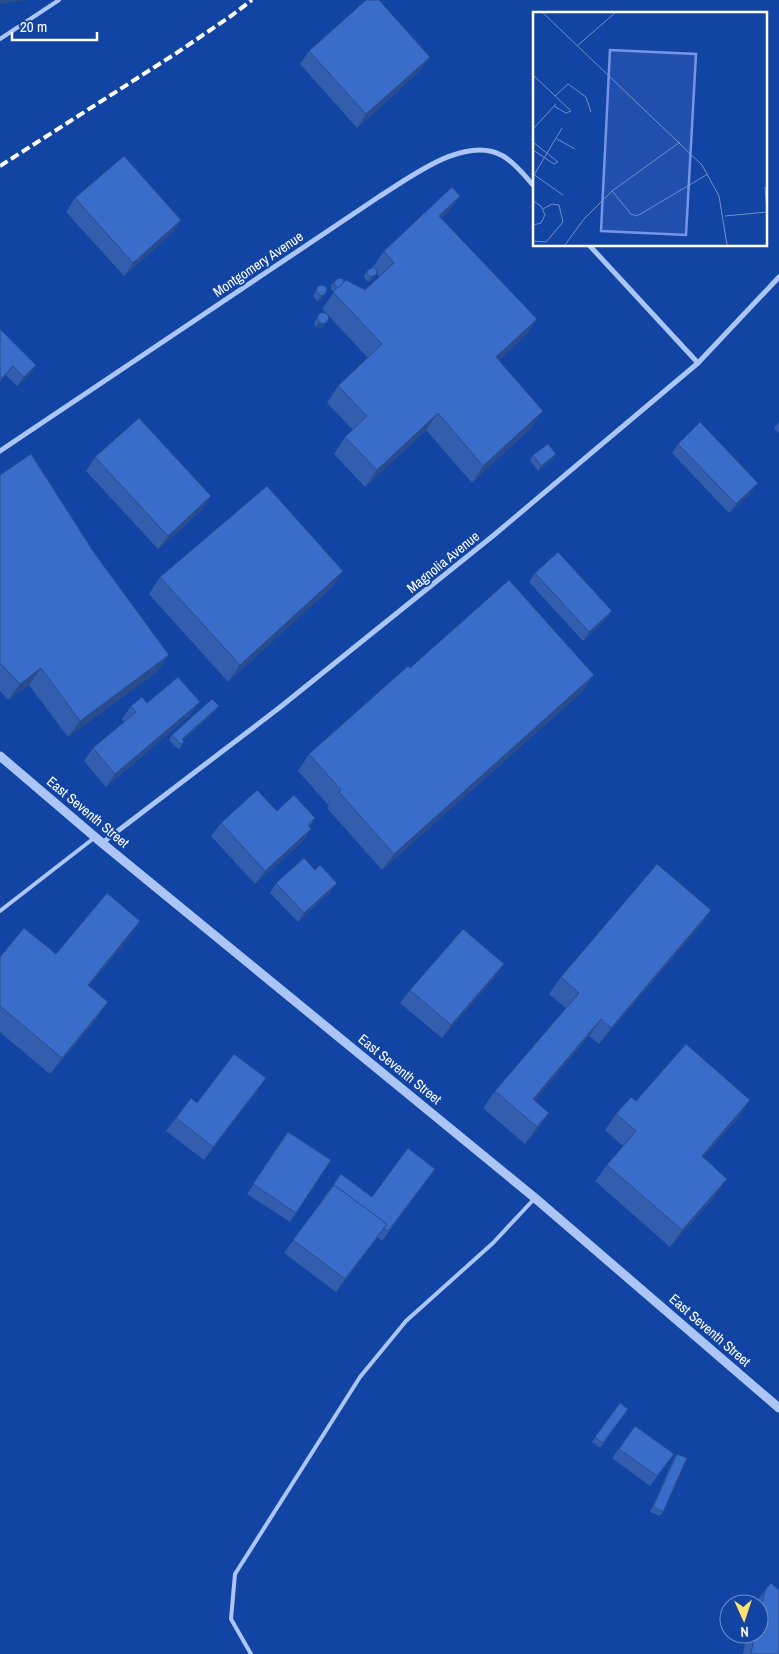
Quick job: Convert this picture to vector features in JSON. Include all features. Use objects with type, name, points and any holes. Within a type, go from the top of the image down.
[{"type":"street","name":"Montgomery Avenue","points":[[0,452],[380,196],[427,167],[458,153],[478,150],[492,152],[504,156],[533,185]]},
{"type":"street","points":[[590,246],[698,363]]},
{"type":"street","name":"Magnolia Avenue","points":[[99,840],[279,708],[494,536],[698,363],[779,277]]},
{"type":"street","name":"East Seventh Street","points":[[0,756],[99,840],[535,1198],[779,1408]]},
{"type":"lane","points":[[0,39],[59,0]]},
{"type":"lane","points":[[0,912],[99,840]]},
{"type":"lane","points":[[251,1654],[231,1620],[235,1574],[360,1377],[406,1321],[493,1243],[535,1198]]},
{"type":"building","points":[[366,0],[379,0],[430,57],[366,114],[309,51]]},
{"type":"building","points":[[124,156],[181,220],[133,263],[75,198]]},
{"type":"building","points":[[452,187],[460,196],[439,216],[537,319],[496,357],[543,411],[483,466],[438,413],[377,470],[345,437],[367,416],[338,386],[382,344],[333,292],[346,280],[365,290],[394,263],[384,251]]},
{"type":"building","points":[[373,267],[376,269],[377,274],[371,277],[367,271]]},
{"type":"building","points":[[339,278],[343,279],[344,282],[338,288],[334,285],[335,281]]},
{"type":"building","points":[[318,286],[326,287],[327,291],[321,296],[316,291]]},
{"type":"building","points":[[321,313],[325,313],[328,318],[327,322],[321,323],[318,320],[318,316]]},
{"type":"building","points":[[0,329],[36,365],[24,377],[13,366],[2,378],[0,376]]},
{"type":"building","points":[[139,418],[211,496],[168,536],[95,457]]},
{"type":"building","points":[[700,422],[758,483],[736,504],[678,444]]},
{"type":"building","points":[[548,444],[556,454],[541,466],[533,455]]},
{"type":"building","points":[[31,454],[95,554],[169,655],[80,721],[41,668],[20,684],[0,663],[0,475]]},
{"type":"building","points":[[267,486],[343,571],[240,665],[160,577]]},
{"type":"building","points":[[558,552],[612,611],[589,632],[535,573]]},
{"type":"building","points":[[509,580],[594,675],[394,854],[339,792],[341,790],[309,754]]},
{"type":"building","points":[[178,677],[200,702],[115,774],[93,748],[136,712],[131,706],[142,697],[147,703]]},
{"type":"building","points":[[212,699],[219,706],[182,739],[184,742],[181,744],[172,735]]},
{"type":"building","points":[[257,790],[277,811],[294,795],[315,818],[308,825],[311,829],[265,871],[221,823]]},
{"type":"building","points":[[304,858],[315,870],[320,865],[337,883],[304,913],[276,883]]},
{"type":"building","points":[[657,864],[711,910],[611,1028],[601,1019],[533,1099],[549,1113],[537,1127],[495,1091],[579,993],[561,977]]},
{"type":"building","points":[[107,893],[140,921],[88,985],[108,1002],[62,1058],[0,1006],[0,957],[24,928],[56,954]]},
{"type":"building","points":[[463,929],[504,964],[451,1025],[410,990]]},
{"type":"building","points":[[686,1044],[750,1100],[702,1156],[727,1179],[682,1230],[607,1165],[636,1131],[616,1114],[631,1097],[636,1101]]},
{"type":"building","points":[[234,1054],[266,1078],[213,1147],[176,1118],[191,1098],[197,1103]]},
{"type":"building","points":[[288,1132],[331,1160],[296,1213],[253,1184]]},
{"type":"building","points":[[408,1148],[435,1169],[388,1231],[384,1228],[387,1224],[334,1185],[331,1188],[341,1174],[372,1197]]},
{"type":"building","points":[[334,1185],[387,1224],[345,1279],[293,1240]]},
{"type":"building","points":[[620,1403],[628,1409],[603,1443],[595,1437]]},
{"type":"building","points":[[635,1426],[674,1454],[657,1476],[619,1449]]},
{"type":"building","points":[[677,1454],[687,1458],[663,1512],[653,1507]]},
{"type":"building","points":[[771,1583],[779,1590],[779,1654],[751,1654],[753,1644],[769,1644],[769,1594],[764,1594]]},
{"type":"railway","points":[[0,166],[175,54],[252,0]]}]
